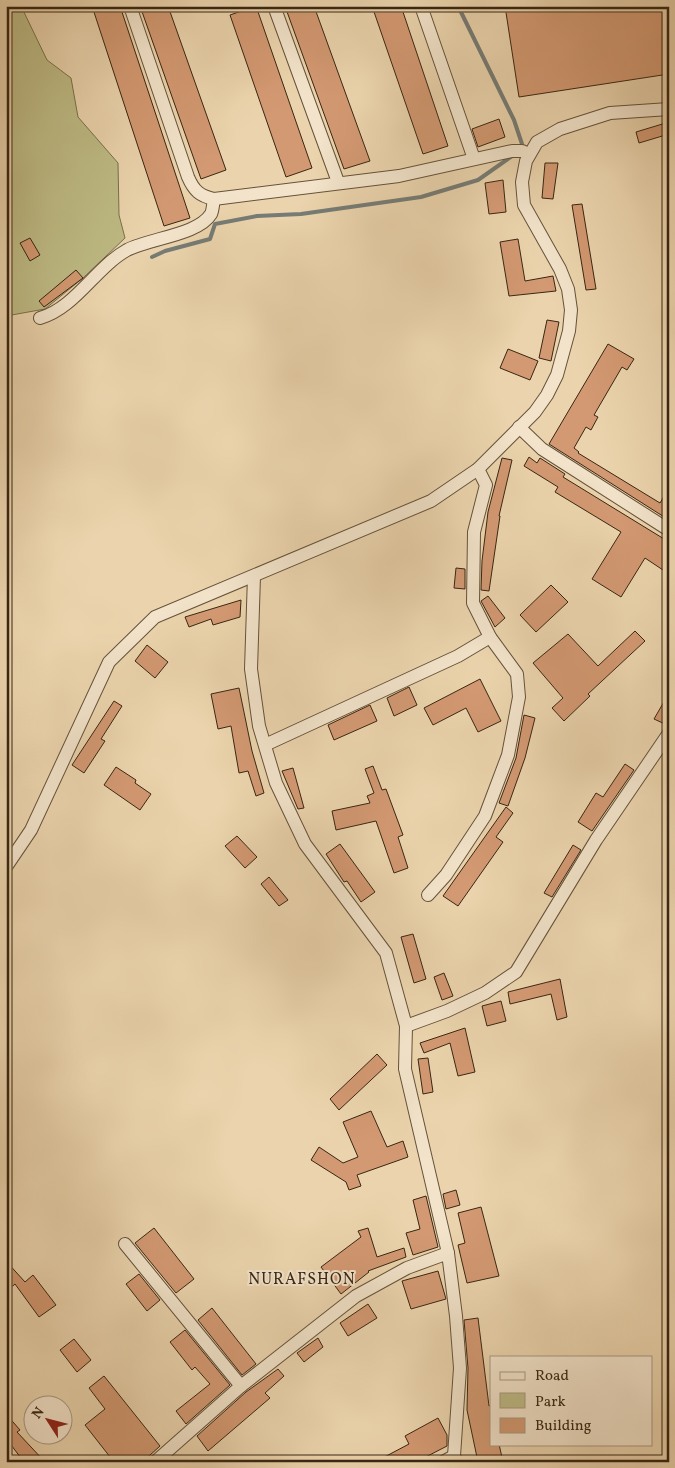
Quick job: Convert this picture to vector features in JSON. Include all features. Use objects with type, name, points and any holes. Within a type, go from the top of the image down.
[{"type":"street","points":[[130,6],[188,177],[198,194],[214,199],[338,182],[399,176],[474,159],[521,152],[545,136],[585,120],[610,113],[669,109]]},
{"type":"street","points":[[274,6],[338,182]]},
{"type":"street","points":[[422,6],[474,159]]},
{"type":"street","points":[[6,866],[32,830],[109,662],[155,617],[431,501],[478,469],[542,404],[553,385],[563,354],[571,310],[564,278],[524,205],[521,152]]},
{"type":"street","points":[[40,318],[54,314],[110,262],[125,251],[142,243],[197,227],[211,213],[214,199]]},
{"type":"street","points":[[519,427],[542,450],[669,530]]},
{"type":"street","points":[[428,895],[446,875],[485,816],[508,755],[519,697],[517,674],[490,637],[473,603],[474,532],[486,485],[478,469]]},
{"type":"street","points":[[254,576],[251,669],[259,726],[284,804],[305,844],[386,954],[406,1026],[405,1069],[448,1253],[456,1316],[460,1368],[456,1459],[443,1462]]},
{"type":"street","points":[[265,745],[458,656],[490,637]]},
{"type":"street","points":[[406,1026],[446,1011],[485,993],[516,972],[596,840],[669,733]]},
{"type":"street","points":[[124,1244],[241,1386]]},
{"type":"street","points":[[155,1462],[241,1386],[356,1296],[379,1281],[407,1268],[448,1253]]},
{"type":"green space","points":[[21,6],[47,60],[71,78],[78,117],[118,163],[119,215],[125,238],[83,278],[45,309],[6,316],[6,11]]},
{"type":"building","points":[[92,6],[120,6],[190,218],[164,226]]},
{"type":"building","points":[[140,6],[168,6],[226,170],[201,179]]},
{"type":"building","points":[[256,6],[312,168],[286,177],[230,15]]},
{"type":"building","points":[[294,6],[314,6],[370,161],[344,169],[286,9]]},
{"type":"building","points":[[372,6],[401,6],[448,146],[423,154]]},
{"type":"building","points":[[505,6],[669,6],[669,74],[519,97]]},
{"type":"building","points":[[499,119],[505,137],[478,147],[472,129]]},
{"type":"building","points":[[669,122],[669,134],[639,143],[636,132]]},
{"type":"building","points":[[545,163],[558,163],[553,199],[542,198]]},
{"type":"building","points":[[503,180],[506,212],[489,214],[485,183]]},
{"type":"building","points":[[582,204],[596,289],[586,290],[572,205]]},
{"type":"building","points":[[30,238],[40,255],[30,261],[20,243]]},
{"type":"building","points":[[518,239],[525,281],[553,276],[556,291],[509,296],[500,242]]},
{"type":"building","points":[[76,270],[83,278],[44,307],[39,301]]},
{"type":"building","points":[[547,320],[559,322],[551,361],[539,358]]},
{"type":"building","points":[[608,344],[634,359],[627,370],[622,367],[594,415],[598,417],[591,430],[586,427],[574,448],[578,453],[660,503],[669,488],[669,520],[549,444]]},
{"type":"building","points":[[508,349],[538,361],[530,380],[500,368]]},
{"type":"building","points":[[529,457],[537,463],[540,458],[565,474],[563,477],[669,542],[669,574],[645,558],[621,597],[592,579],[621,532],[555,492],[558,487],[524,466]]},
{"type":"building","points":[[502,458],[512,460],[499,516],[489,591],[481,590],[482,561],[488,512]]},
{"type":"building","points":[[456,568],[465,569],[465,589],[454,588]]},
{"type":"building","points":[[551,585],[568,602],[536,632],[520,615]]},
{"type":"building","points":[[488,596],[505,618],[495,627],[481,601]]},
{"type":"building","points":[[241,600],[240,617],[213,625],[211,619],[189,627],[185,617]]},
{"type":"building","points":[[635,631],[645,641],[588,694],[590,696],[564,721],[552,708],[563,698],[533,663],[568,634],[598,666]]},
{"type":"building","points":[[147,645],[168,662],[155,678],[135,661]]},
{"type":"building","points":[[480,679],[501,721],[478,732],[466,708],[433,725],[424,708]]},
{"type":"building","points":[[409,687],[417,705],[394,716],[387,698]]},
{"type":"building","points":[[239,688],[252,751],[264,793],[256,796],[248,771],[239,773],[231,726],[218,729],[211,694]]},
{"type":"building","points":[[669,693],[669,725],[667,725],[654,719]]},
{"type":"building","points":[[114,701],[122,706],[101,739],[105,741],[84,773],[72,765]]},
{"type":"building","points":[[370,705],[377,721],[334,740],[328,725]]},
{"type":"building","points":[[524,715],[535,718],[525,758],[508,806],[499,803],[516,758]]},
{"type":"building","points":[[625,764],[634,770],[592,831],[578,822],[596,793],[603,797]]},
{"type":"building","points":[[373,766],[382,790],[386,789],[403,835],[398,837],[408,868],[394,873],[376,821],[336,830],[332,811],[370,803],[367,796],[374,793],[365,769]]},
{"type":"building","points":[[116,767],[136,780],[135,783],[151,794],[140,810],[104,785]]},
{"type":"building","points":[[293,768],[304,808],[298,809],[282,771]]},
{"type":"building","points":[[506,807],[513,813],[496,837],[503,842],[458,906],[443,896]]},
{"type":"building","points":[[237,836],[257,857],[245,868],[225,846]]},
{"type":"building","points":[[340,844],[375,892],[361,902],[347,881],[344,882],[326,854]]},
{"type":"building","points":[[573,845],[581,850],[552,897],[544,893]]},
{"type":"building","points":[[269,877],[288,900],[279,906],[261,884]]},
{"type":"building","points":[[413,934],[426,979],[414,983],[401,937]]},
{"type":"building","points":[[444,973],[453,996],[442,1000],[434,977]]},
{"type":"building","points":[[560,979],[567,1017],[557,1020],[551,994],[510,1004],[508,992]]},
{"type":"building","points":[[501,1001],[506,1021],[487,1026],[482,1006]]},
{"type":"building","points":[[465,1028],[475,1072],[458,1076],[450,1043],[424,1053],[420,1043]]},
{"type":"building","points":[[377,1054],[387,1065],[339,1110],[330,1099]]},
{"type":"building","points":[[428,1058],[433,1092],[423,1094],[418,1059]]},
{"type":"building","points":[[371,1111],[387,1147],[403,1141],[408,1157],[357,1175],[361,1186],[349,1190],[346,1182],[311,1160],[319,1147],[343,1163],[358,1157],[343,1122]]},
{"type":"building","points":[[456,1190],[460,1205],[446,1209],[443,1194]]},
{"type":"building","points":[[426,1196],[438,1247],[413,1255],[406,1233],[420,1229],[413,1200]]},
{"type":"building","points":[[481,1207],[499,1276],[467,1283],[458,1245],[465,1243],[458,1213]]},
{"type":"building","points":[[154,1228],[194,1279],[176,1293],[135,1243]]},
{"type":"building","points":[[368,1228],[377,1257],[404,1248],[406,1257],[368,1271],[341,1294],[321,1267],[361,1237],[358,1231]]},
{"type":"building","points":[[6,1261],[25,1282],[33,1275],[56,1305],[39,1317],[15,1284],[6,1292]]},
{"type":"building","points":[[438,1271],[446,1299],[411,1309],[402,1281]]},
{"type":"building","points":[[139,1274],[160,1300],[147,1311],[126,1284]]},
{"type":"building","points":[[368,1304],[377,1318],[348,1336],[340,1323]]},
{"type":"building","points":[[212,1308],[256,1364],[242,1375],[198,1320]]},
{"type":"building","points":[[478,1318],[490,1406],[490,1446],[499,1446],[503,1462],[478,1462],[467,1410],[468,1368],[464,1320]]},
{"type":"building","points":[[185,1330],[230,1385],[186,1424],[176,1411],[210,1384],[195,1367],[192,1370],[170,1342]]},
{"type":"building","points":[[318,1338],[323,1347],[304,1362],[297,1353]]},
{"type":"building","points":[[74,1339],[91,1360],[77,1372],[60,1350]]},
{"type":"building","points":[[278,1369],[284,1376],[265,1393],[270,1398],[208,1451],[197,1436],[246,1392]]},
{"type":"building","points":[[104,1376],[160,1446],[149,1456],[147,1462],[114,1462],[85,1425],[105,1409],[89,1388]]},
{"type":"building","points":[[6,1414],[20,1430],[17,1432],[22,1437],[22,1446],[30,1446],[45,1462],[24,1462],[8,1441],[6,1442]]},
{"type":"building","points":[[438,1418],[447,1435],[447,1446],[416,1462],[375,1462],[409,1444],[405,1436]]},
{"type":"waterway","points":[[458,6],[514,120],[522,144],[519,149]]},
{"type":"waterway","points":[[152,257],[165,251],[210,239],[215,224],[257,216],[301,214],[421,197],[478,180],[515,154]]},
{"type":"district","name":"NURAFSHON","points":[[302,1280]]}]
